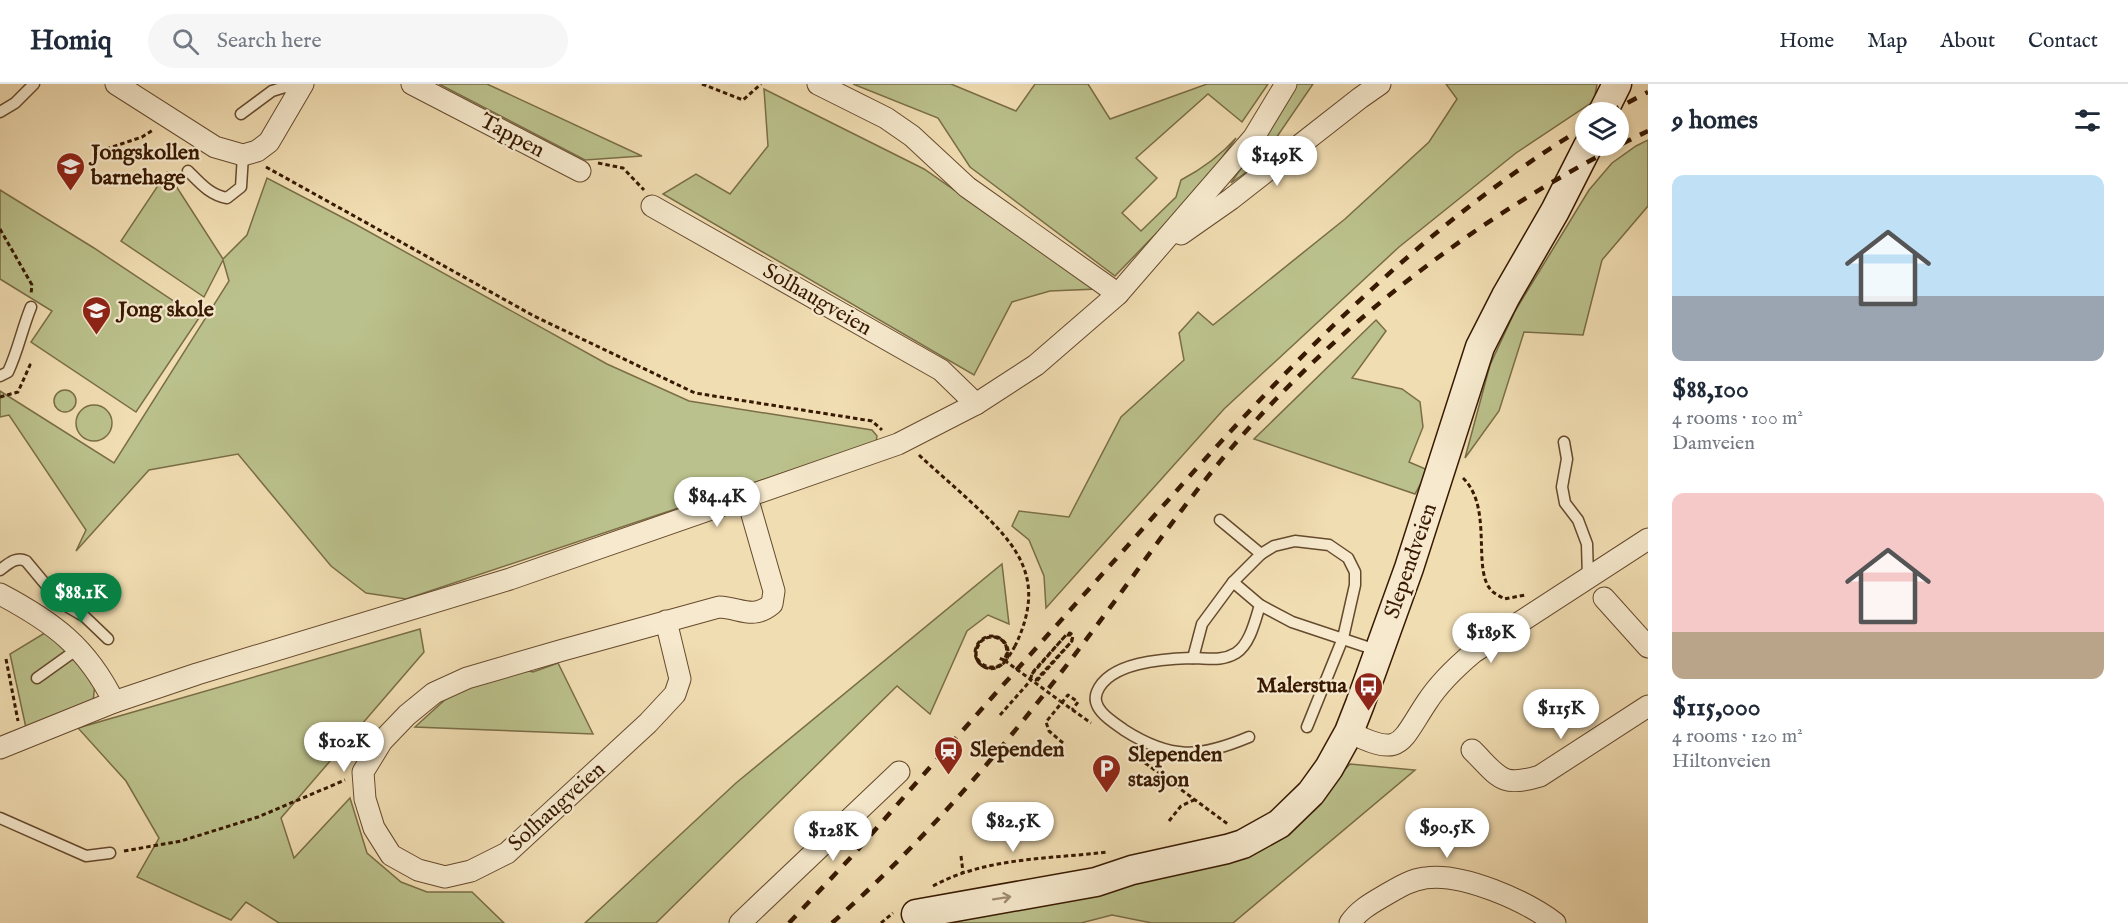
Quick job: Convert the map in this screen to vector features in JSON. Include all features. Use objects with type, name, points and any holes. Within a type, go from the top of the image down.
[{"type":"main road","points":[[1608,102],[1617,84]]},
{"type":"main road","name":"Slependveien","points":[[910,910],[943,895],[988,881],[1092,868],[1124,860],[1227,849],[1268,832],[1311,794],[1349,732],[1380,651],[1480,347],[1506,296],[1555,212],[1583,156]]},
{"type":"street","points":[[116,84],[216,147],[250,153],[269,142],[301,87]]},
{"type":"street","name":"Tappen","points":[[412,84],[580,171]]},
{"type":"street","points":[[818,84],[886,118],[912,136],[967,187],[1118,294]]},
{"type":"street","points":[[0,749],[114,702],[197,674],[510,579],[898,444],[976,404],[1036,365],[1118,294],[1254,137],[1286,84]]},
{"type":"street","points":[[1150,258],[1231,199],[1380,84]]},
{"type":"street","name":"Solhaugveien","points":[[652,206],[941,370],[976,404]]},
{"type":"street","points":[[363,772],[382,741],[407,715],[434,693],[467,678],[719,606],[732,607],[750,613],[764,610],[772,604],[774,591],[747,497]]},
{"type":"street","points":[[1349,732],[1377,745],[1399,742],[1407,736],[1426,703],[1455,668],[1474,652],[1648,539]]},
{"type":"street","points":[[0,594],[36,613],[79,648],[103,678],[114,702]]},
{"type":"street","points":[[1604,598],[1648,647]]},
{"type":"street","name":"Solhaugveien","points":[[363,772],[365,799],[374,828],[391,855],[418,870],[445,877],[471,871],[507,853],[648,723],[675,694],[680,679],[666,621]]},
{"type":"street","points":[[1473,750],[1498,777],[1509,782],[1523,782],[1540,776],[1648,706]]},
{"type":"street","points":[[740,923],[899,772]]},
{"type":"street","points":[[1350,923],[1355,915],[1374,901],[1407,883],[1426,878],[1461,882],[1504,894],[1527,904],[1555,923]]},
{"type":"lane","points":[[0,112],[15,103],[34,84]]},
{"type":"lane","points":[[241,114],[272,91],[285,87],[301,87]]},
{"type":"lane","points":[[188,171],[208,191],[227,198],[242,187],[250,153]]},
{"type":"lane","points":[[0,376],[8,372],[16,355],[31,307]]},
{"type":"lane","points":[[1564,442],[1567,459],[1562,487],[1565,503],[1578,520],[1587,544],[1588,578]]},
{"type":"lane","points":[[1220,520],[1261,554]]},
{"type":"lane","points":[[1193,658],[1202,624],[1233,582],[1261,554],[1274,546],[1295,541],[1329,545],[1348,558],[1354,572],[1355,585],[1343,638],[1307,727]]},
{"type":"lane","points":[[0,570],[16,559],[26,561],[61,603],[85,617],[108,639]]},
{"type":"lane","points":[[1233,582],[1260,605],[1292,622],[1380,651]]},
{"type":"lane","points":[[1249,737],[1223,748],[1188,754],[1168,752],[1109,720],[1098,706],[1095,696],[1109,676],[1137,664],[1193,658],[1221,660],[1242,649],[1260,605]]},
{"type":"lane","points":[[37,678],[79,648]]},
{"type":"lane","points":[[0,818],[86,855],[110,853]]},
{"type":"path","points":[[702,84],[743,100],[761,84]]},
{"type":"path","points":[[106,149],[142,137],[170,119]]},
{"type":"path","points":[[250,153],[534,316],[695,393],[872,421],[898,444],[916,452],[1006,535],[1020,557],[1025,570],[1029,597],[1024,626],[1005,661],[1000,666],[996,668],[988,669],[981,665],[976,658],[975,650],[978,643],[981,640],[988,636],[996,636],[1004,641],[1008,647],[1008,652],[1007,659],[1004,662],[1000,666],[996,668],[988,668],[981,665],[978,662],[976,658],[976,650],[977,646],[981,640],[988,637],[996,637],[1000,639],[1003,641],[1005,644],[1007,648],[1008,652],[1006,658],[1000,665],[996,668],[988,668],[979,662],[976,654],[978,646],[985,638],[992,637],[1000,639],[1005,644],[1007,652],[1005,661]]},
{"type":"path","points":[[580,171],[598,163],[623,168],[647,194],[652,206]]},
{"type":"path","points":[[0,229],[32,285],[31,307]]},
{"type":"path","points":[[1458,475],[1465,479],[1474,492],[1480,512],[1484,578],[1491,591],[1504,599],[1527,595]]},
{"type":"path","points":[[1000,716],[1011,703],[1033,681],[1072,641],[1073,635],[1067,634],[1032,673],[1031,678],[1036,680],[1071,640],[1071,635],[1066,635],[1032,674]]},
{"type":"path","points":[[6,659],[22,740]]},
{"type":"path","points":[[1005,661],[1094,725]]},
{"type":"path","points":[[1062,743],[1049,731],[1047,722],[1068,695],[1078,702],[1072,710]]},
{"type":"path","points":[[1131,752],[1230,826],[1223,828]]},
{"type":"path","points":[[110,853],[181,841],[258,817],[363,772]]},
{"type":"path","points":[[1169,821],[1181,806],[1196,799]]},
{"type":"path","points":[[961,856],[963,872]]},
{"type":"path","points":[[881,923],[910,910],[963,872],[1003,863],[1124,860]]},
{"type":"green space","points":[[439,84],[487,84],[642,156],[585,160]]},
{"type":"green space","points":[[853,84],[951,84],[1016,111],[1035,84],[1088,84],[1110,119],[1207,84],[1268,84],[1242,122],[1208,94],[1136,158],[1157,178],[1122,213],[1141,231],[1176,197],[1181,180],[1210,162],[1236,138],[1201,187],[1115,276],[970,167],[938,118]]},
{"type":"green space","points":[[1293,84],[1313,84],[1259,163],[1231,183],[1260,141]]},
{"type":"green space","points":[[1446,84],[1597,84],[1594,101],[1575,102],[1575,114],[1516,153],[1399,247],[1224,409],[1046,608],[1044,576],[1029,540],[1012,526],[1019,511],[1069,517],[1121,417],[1184,360],[1179,333],[1198,312],[1213,325],[1345,219],[1429,142],[1457,99]]},
{"type":"green space","points":[[764,89],[924,169],[1096,289],[1050,291],[1012,302],[974,375],[663,194],[696,174],[730,194],[768,146]]},
{"type":"green space","points":[[1648,140],[1648,206],[1602,260],[1583,335],[1524,332],[1499,411],[1465,458],[1490,365],[1515,311],[1589,190],[1612,163],[1622,156],[1629,156],[1629,151]]},
{"type":"green space","points":[[167,172],[223,259],[247,235],[267,178],[355,224],[607,364],[689,401],[872,430],[877,436],[876,442],[406,599],[366,593],[331,566],[238,454],[149,470],[76,551],[86,530],[9,415],[0,417],[0,391],[114,463],[229,281],[223,260],[204,297],[121,241]]},
{"type":"green space","points":[[0,190],[94,248],[199,318],[136,412],[31,342],[52,311],[0,279]]},
{"type":"green space","points":[[1376,320],[1386,331],[1352,378],[1402,389],[1420,402],[1423,427],[1409,462],[1428,470],[1415,494],[1254,439]]},
{"type":"green space","points":[[65,390],[73,393],[76,401],[73,409],[65,412],[57,409],[54,401],[57,393]]},
{"type":"green space","points":[[94,405],[106,411],[112,423],[106,435],[94,441],[82,435],[76,423],[82,411]]},
{"type":"green space","points":[[1002,564],[1009,624],[988,615],[967,631],[930,714],[897,686],[656,923],[585,923],[736,783]]},
{"type":"green space","points":[[420,629],[424,652],[281,818],[294,858],[350,798],[367,853],[401,882],[427,892],[472,892],[504,923],[279,923],[246,902],[231,920],[137,877],[159,838],[126,781],[78,728]]},
{"type":"green space","points":[[48,631],[95,683],[93,702],[26,728],[10,654]]},
{"type":"green space","points":[[558,663],[593,734],[415,727],[459,687],[510,666],[533,672]]},
{"type":"green space","points":[[1350,764],[1415,770],[1233,923],[1152,923],[1112,915],[1081,923],[940,923],[1241,852],[1325,791]]},
{"type":"railway","points":[[1629,102],[1648,92]]},
{"type":"railway","points":[[832,923],[899,860],[993,757],[1079,649],[1203,482],[1248,429],[1291,384],[1384,299],[1433,261],[1538,191],[1648,131]]},
{"type":"railway","points":[[789,923],[855,853],[1183,484],[1288,371],[1399,264],[1459,215],[1521,169],[1575,133]]},
{"type":"place","name":"Jongskollen barnehage","points":[[70,192]]},
{"type":"place","name":"Jong skole","points":[[97,336]]},
{"type":"place","name":"Malerstua","points":[[1368,712]]},
{"type":"place","name":"Slependen","points":[[949,776]]},
{"type":"place","name":"Slependen stasjon","points":[[1107,794]]}]
